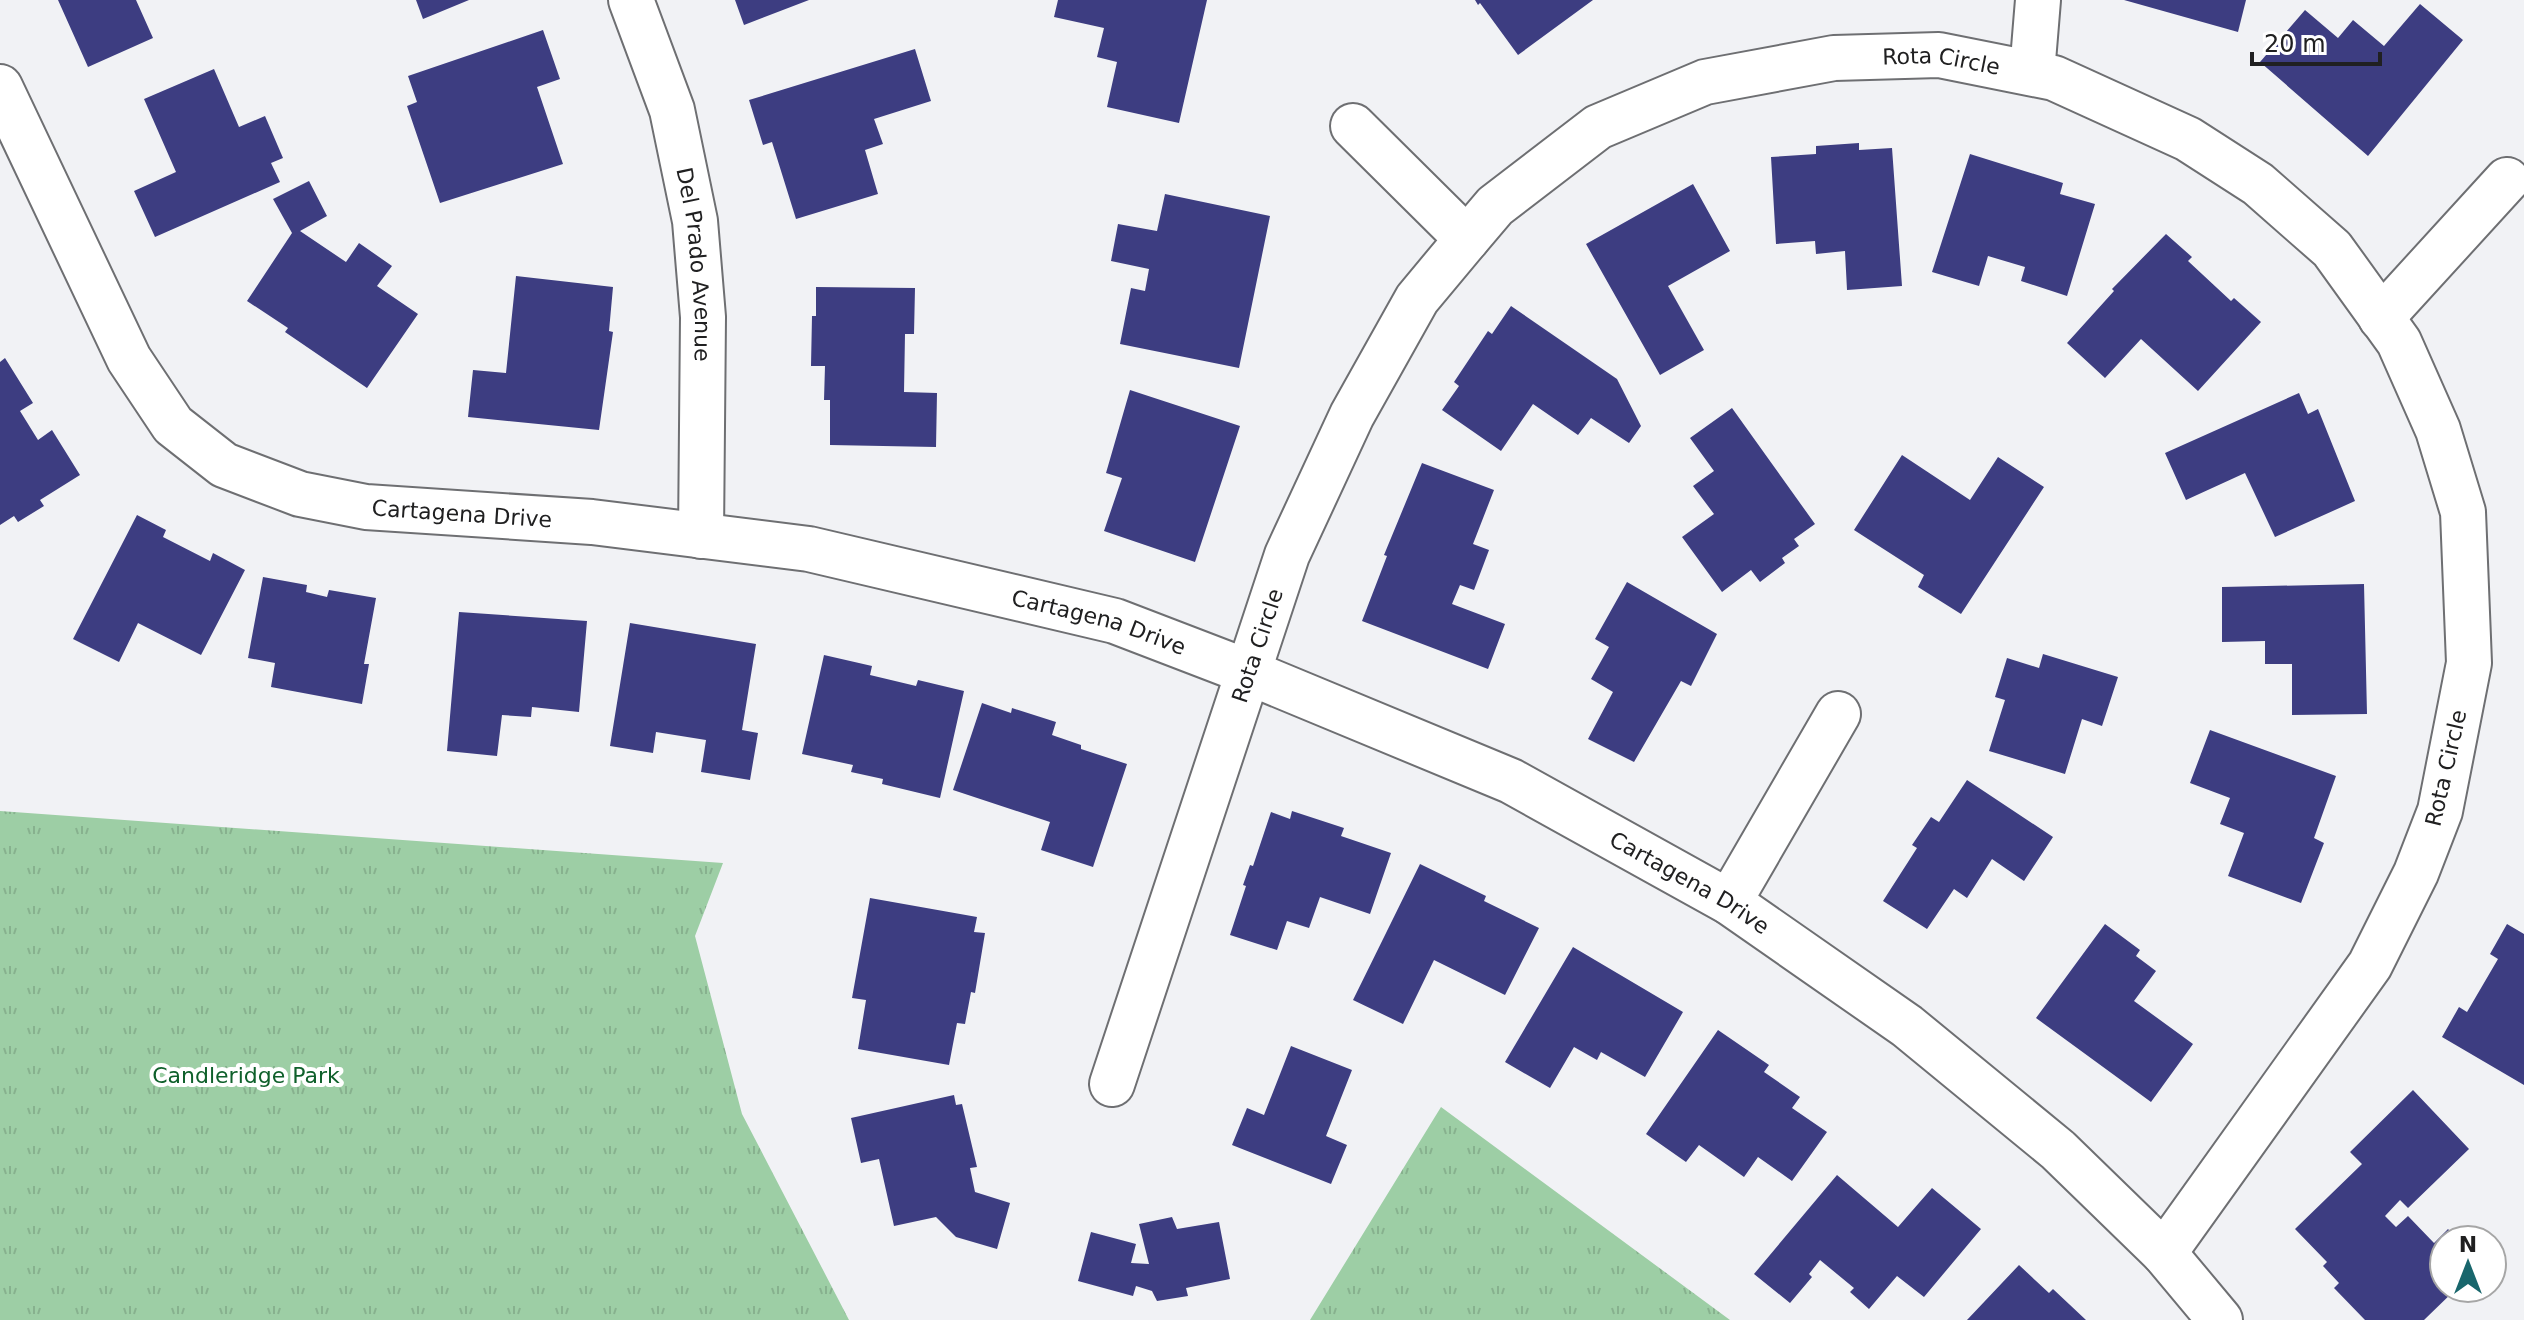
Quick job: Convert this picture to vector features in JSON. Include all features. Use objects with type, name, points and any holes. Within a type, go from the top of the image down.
[{"type":"street","name":"Del Prado Avenue","points":[[631,0],[672,110],[695,221],[703,317],[701,536]]},
{"type":"street","points":[[2032,73],[2038,0]]},
{"type":"street","name":"Rota Circle","points":[[1112,1084],[1287,555],[1352,415],[1417,299],[1495,206],[1598,127],[1705,82],[1834,58],[1939,55],[2054,78],[2188,139],[2258,184],[2332,249],[2399,342],[2438,430],[2463,512],[2469,663],[2440,811],[2416,873],[2370,965],[2164,1253]]},
{"type":"street","name":"Cartagena Drive","points":[[1,92],[129,359],[173,425],[224,465],[300,494],[366,507],[592,522],[809,549],[1115,621],[1248,672],[1511,781],[1729,902],[1907,1026],[2058,1150],[2164,1253],[2220,1320]]},
{"type":"street","points":[[1353,126],[1467,239]]},
{"type":"street","points":[[2381,318],[2507,180]]},
{"type":"street","points":[[1729,902],[1838,714]]},
{"type":"green space","name":"Candleridge Park","points":[[0,811],[723,863],[695,936],[742,1114],[849,1320],[0,1320]]},
{"type":"green space","points":[[1441,1107],[1730,1320],[1310,1320]]},
{"type":"building","points":[[58,0],[136,0],[153,38],[88,67]]},
{"type":"building","points":[[416,0],[469,0],[423,19]]},
{"type":"building","points":[[735,0],[809,0],[744,25]]},
{"type":"building","points":[[1058,0],[1207,0],[1179,123],[1107,107],[1117,62],[1097,57],[1104,28],[1054,17]]},
{"type":"building","points":[[1475,0],[1593,0],[1518,55]]},
{"type":"building","points":[[2124,0],[2246,0],[2238,32]]},
{"type":"building","points":[[2420,4],[2463,40],[2368,156],[2260,62],[2305,10],[2338,38],[2353,20],[2384,46]]},
{"type":"building","points":[[543,30],[560,79],[537,87],[563,164],[440,203],[407,106],[417,102],[408,76]]},
{"type":"building","points":[[915,49],[931,101],[874,119],[883,144],[865,150],[878,194],[796,219],[772,142],[763,145],[749,100]]},
{"type":"building","points":[[214,69],[239,127],[265,116],[283,158],[271,163],[280,182],[155,237],[134,191],[176,172],[144,99]]},
{"type":"building","points":[[1859,143],[1859,150],[1892,148],[1902,286],[1847,290],[1845,251],[1816,254],[1815,241],[1776,244],[1771,157],[1816,154],[1816,146]]},
{"type":"building","points":[[1970,154],[2063,183],[2060,194],[2095,204],[2067,296],[2021,281],[2025,267],[1988,256],[1979,286],[1932,272]]},
{"type":"building","points":[[309,181],[327,216],[300,231],[346,262],[359,243],[392,266],[377,286],[418,314],[367,388],[285,332],[288,328],[247,301],[292,233],[273,199]]},
{"type":"building","points":[[1693,184],[1730,251],[1668,286],[1704,350],[1660,375],[1586,244]]},
{"type":"building","points":[[1165,194],[1270,216],[1239,368],[1120,344],[1131,288],[1145,291],[1149,269],[1111,261],[1118,224],[1157,231]]},
{"type":"building","points":[[2166,234],[2192,257],[2188,261],[2231,301],[2234,298],[2261,322],[2198,391],[2141,339],[2105,378],[2067,343],[2114,291],[2112,289]]},
{"type":"building","points":[[516,276],[613,287],[609,331],[613,332],[599,430],[468,417],[473,370],[506,373]]},
{"type":"building","points":[[816,287],[915,288],[914,334],[905,334],[904,392],[937,393],[936,447],[830,445],[830,400],[824,400],[825,366],[811,366]]},
{"type":"building","points":[[1511,306],[1617,379],[1641,426],[1629,443],[1591,418],[1578,435],[1533,404],[1501,451],[1442,410],[1459,386],[1454,382],[1488,331],[1492,334]]},
{"type":"building","points":[[5,358],[33,403],[20,411],[38,440],[52,430],[80,475],[40,500],[44,506],[18,522],[14,516],[0,525],[0,362]]},
{"type":"building","points":[[1130,390],[1240,426],[1195,562],[1104,531],[1122,478],[1106,473]]},
{"type":"building","points":[[2299,393],[2308,414],[2318,409],[2355,501],[2275,537],[2245,473],[2186,500],[2165,453]]},
{"type":"building","points":[[1732,408],[1815,524],[1794,539],[1799,546],[1782,558],[1785,563],[1760,582],[1751,570],[1722,592],[1682,537],[1714,514],[1693,486],[1714,471],[1690,438]]},
{"type":"building","points":[[1902,455],[1970,500],[1998,457],[2044,487],[1961,614],[1918,587],[1924,575],[1854,530]]},
{"type":"building","points":[[1422,463],[1494,490],[1473,544],[1489,550],[1474,590],[1460,585],[1452,604],[1505,624],[1488,669],[1362,621],[1387,556],[1384,555]]},
{"type":"building","points":[[137,515],[166,530],[163,537],[210,561],[213,553],[245,570],[201,655],[138,623],[119,662],[73,639]]},
{"type":"building","points":[[263,577],[307,585],[306,592],[327,597],[329,590],[376,598],[364,664],[369,664],[362,704],[271,687],[275,663],[248,658]]},
{"type":"building","points":[[1627,582],[1717,634],[1691,686],[1681,681],[1634,762],[1588,739],[1613,692],[1591,679],[1609,647],[1595,639]]},
{"type":"building","points":[[2364,584],[2367,714],[2292,715],[2292,664],[2265,664],[2265,641],[2222,642],[2222,587]]},
{"type":"building","points":[[459,612],[587,621],[579,712],[532,707],[531,717],[502,715],[497,756],[447,751]]},
{"type":"building","points":[[630,623],[756,644],[742,730],[758,733],[750,780],[701,772],[706,740],[656,732],[653,753],[610,746]]},
{"type":"building","points":[[2043,654],[2118,677],[2102,726],[2082,719],[2065,774],[1989,751],[2005,700],[1995,697],[2007,658],[2039,668]]},
{"type":"building","points":[[824,655],[872,666],[870,675],[916,686],[918,680],[964,691],[940,798],[882,784],[883,779],[851,772],[853,765],[802,754]]},
{"type":"building","points":[[982,703],[1011,713],[1012,708],[1056,722],[1052,735],[1081,745],[1081,749],[1127,764],[1093,867],[1041,850],[1050,822],[953,790]]},
{"type":"building","points":[[2210,730],[2336,776],[2314,838],[2324,843],[2301,903],[2228,876],[2244,833],[2220,824],[2230,798],[2190,783]]},
{"type":"building","points":[[1967,780],[2053,837],[2024,881],[1992,859],[1967,898],[1954,889],[1927,929],[1883,901],[1917,848],[1912,845],[1931,817],[1939,822]]},
{"type":"building","points":[[1292,811],[1344,828],[1341,836],[1391,853],[1370,914],[1320,897],[1309,928],[1287,921],[1277,950],[1230,935],[1246,886],[1243,885],[1250,865],[1253,866],[1271,812],[1290,819]]},
{"type":"building","points":[[1420,864],[1486,896],[1484,901],[1539,928],[1505,995],[1434,960],[1403,1024],[1353,1000]]},
{"type":"building","points":[[870,898],[977,917],[974,932],[985,933],[975,993],[971,992],[965,1024],[957,1023],[949,1065],[858,1049],[866,1000],[852,998]]},
{"type":"building","points":[[2105,924],[2140,950],[2136,956],[2156,971],[2134,1001],[2193,1044],[2151,1102],[2036,1018]]},
{"type":"building","points":[[2507,924],[2524,934],[2524,1085],[2442,1037],[2459,1007],[2467,1012],[2498,959],[2490,954]]},
{"type":"building","points":[[1573,947],[1683,1012],[1645,1077],[1601,1052],[1597,1060],[1574,1047],[1550,1088],[1505,1062]]},
{"type":"building","points":[[1718,1030],[1769,1065],[1764,1072],[1800,1097],[1792,1108],[1827,1132],[1792,1181],[1758,1157],[1744,1177],[1699,1145],[1686,1162],[1646,1134]]},
{"type":"building","points":[[1291,1046],[1352,1070],[1326,1136],[1347,1145],[1331,1184],[1232,1145],[1247,1108],[1264,1115]]},
{"type":"building","points":[[2413,1090],[2469,1149],[2408,1208],[2400,1200],[2385,1216],[2396,1227],[2408,1216],[2428,1237],[2428,1304],[2440,1304],[2424,1320],[2365,1320],[2334,1288],[2339,1283],[2323,1266],[2327,1262],[2295,1229],[2362,1164],[2350,1152]]},
{"type":"building","points":[[954,1095],[956,1105],[962,1104],[977,1167],[970,1168],[975,1192],[1010,1203],[997,1249],[956,1237],[936,1217],[894,1226],[879,1159],[861,1163],[851,1118]]},
{"type":"building","points":[[1837,1175],[1898,1227],[1932,1188],[1981,1229],[1924,1297],[1897,1276],[1869,1309],[1850,1292],[1854,1288],[1820,1260],[1809,1274],[1812,1277],[1790,1303],[1754,1274]]},
{"type":"building","points":[[1172,1217],[1177,1229],[1219,1222],[1230,1279],[1186,1288],[1188,1296],[1157,1301],[1152,1291],[1136,1286],[1133,1296],[1078,1281],[1091,1232],[1136,1244],[1131,1263],[1149,1264],[1139,1224]]},
{"type":"building","points":[[2019,1265],[2049,1293],[2053,1289],[2086,1320],[1967,1320]]}]
